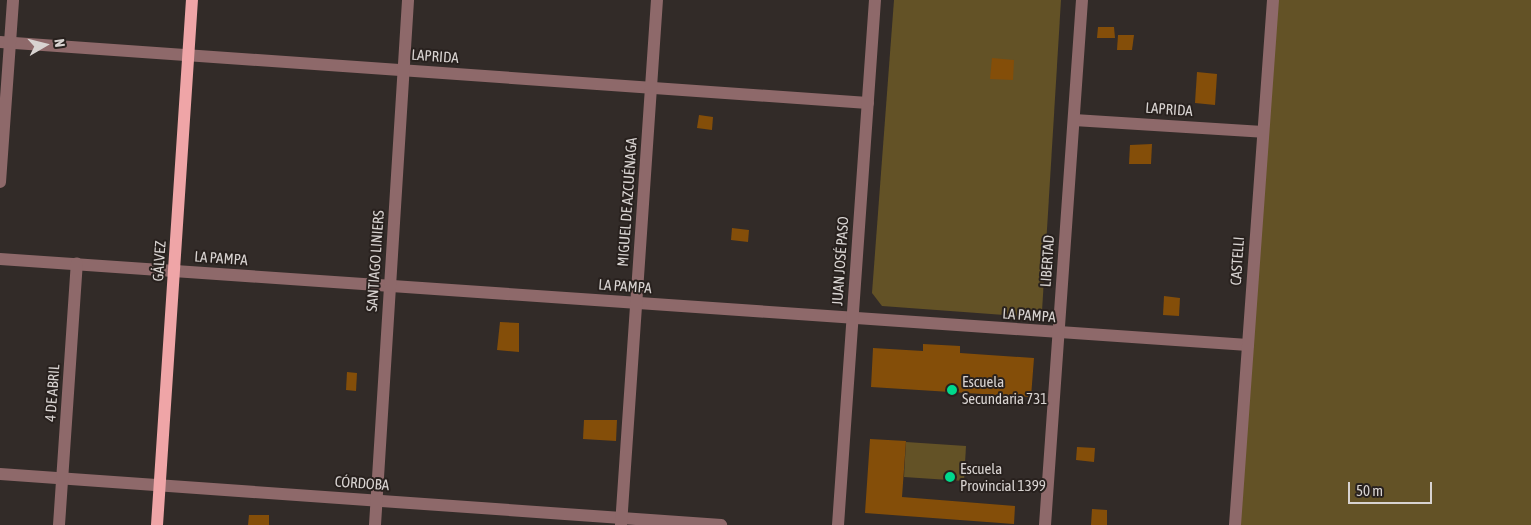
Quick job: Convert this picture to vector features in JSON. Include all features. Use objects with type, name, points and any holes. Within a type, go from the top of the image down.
[{"type":"main road","name":"GÁLVEZ","points":[[158,525],[192,0]]},
{"type":"street","points":[[0,182],[5,43],[13,0]]},
{"type":"street","name":"SANTIAGO LINIERS","points":[[375,525],[408,0]]},
{"type":"street","name":"MIGUEL DE AZCUÉNAGA","points":[[621,521],[658,0]]},
{"type":"street","name":"JUAN JOSÉ PASO","points":[[838,525],[875,0]]},
{"type":"street","name":"LIBERTAD","points":[[1045,525],[1082,0]]},
{"type":"street","name":"CASTELLI","points":[[1235,525],[1273,0]]},
{"type":"street","name":"LAPRIDA","points":[[5,43],[868,103]]},
{"type":"street","name":"LAPRIDA","points":[[1074,120],[1263,132]]},
{"type":"street","name":"LA PAMPA","points":[[0,259],[1248,345]]},
{"type":"street","name":"4 DE ABRIL","points":[[58,525],[77,264]]},
{"type":"street","name":"CÓRDOBA","points":[[0,474],[377,500],[621,521],[721,525]]},
{"type":"shaded area","points":[[894,0],[1061,0],[1042,311],[1031,317],[882,306],[872,293]]},
{"type":"shaded area","points":[[1273,0],[1531,0],[1531,525],[1235,525]]},
{"type":"shaded area","points":[[906,442],[966,446],[964,481],[904,477]]},
{"type":"building","points":[[1098,27],[1114,27],[1115,38],[1097,38]]},
{"type":"building","points":[[1118,35],[1134,35],[1132,50],[1117,50]]},
{"type":"building","points":[[992,58],[1014,60],[1013,80],[990,79]]},
{"type":"building","points":[[1197,72],[1217,74],[1215,105],[1195,103]]},
{"type":"building","points":[[699,115],[713,117],[712,130],[697,128]]},
{"type":"building","points":[[1152,144],[1151,164],[1129,164],[1130,145]]},
{"type":"building","points":[[732,228],[749,230],[748,242],[731,240]]},
{"type":"building","points":[[1164,296],[1180,298],[1179,316],[1163,315]]},
{"type":"building","points":[[500,322],[519,323],[519,352],[497,350]]},
{"type":"building","points":[[923,344],[960,346],[960,353],[1034,358],[1031,397],[871,387],[873,348],[923,351]]},
{"type":"building","points":[[347,372],[357,373],[356,391],[346,390]]},
{"type":"building","points":[[584,420],[617,420],[616,441],[583,439]]},
{"type":"building","points":[[870,439],[906,441],[902,497],[1015,506],[1014,524],[865,513]]},
{"type":"building","points":[[1077,447],[1095,448],[1094,462],[1076,460]]},
{"type":"building","points":[[1092,509],[1107,510],[1107,525],[1091,525]]},
{"type":"building","points":[[249,515],[269,515],[269,525],[248,525]]},
{"type":"place","name":"Escuela Secundaria 731","points":[[952,390]]},
{"type":"place","name":"Escuela Provincial 1399","points":[[950,477]]}]
